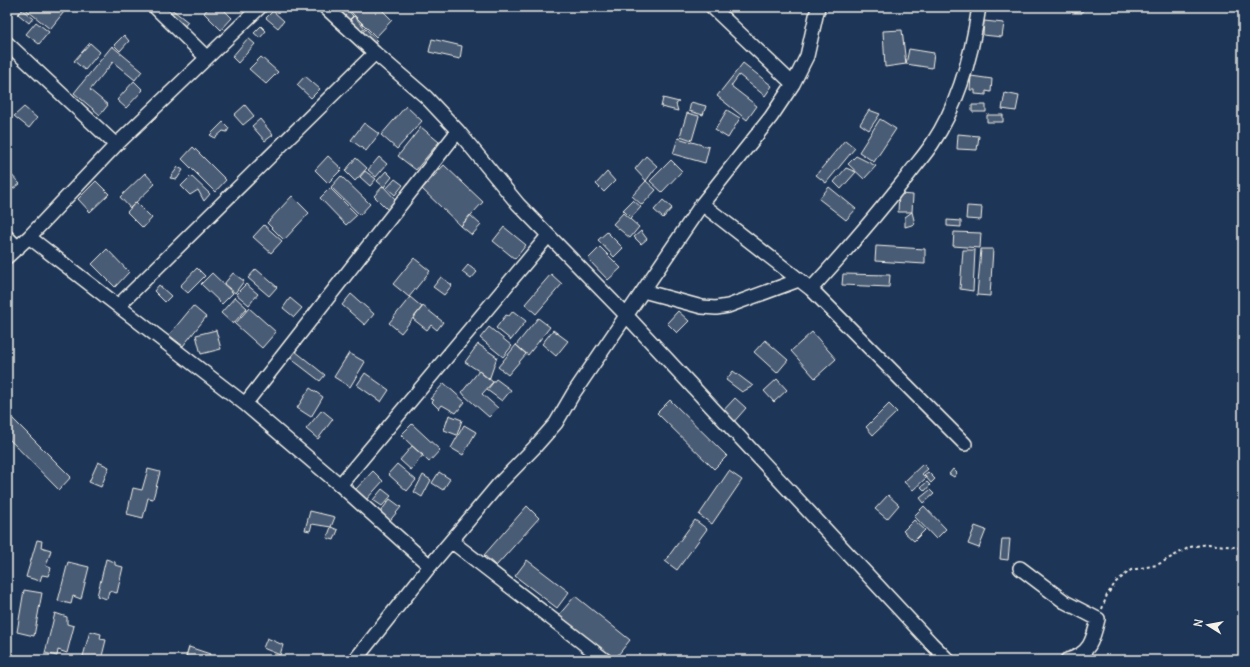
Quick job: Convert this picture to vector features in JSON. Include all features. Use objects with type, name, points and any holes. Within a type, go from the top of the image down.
[{"type":"street","points":[[155,7],[207,58]]},
{"type":"street","points":[[7,257],[30,237],[116,144],[260,7]]},
{"type":"street","points":[[325,7],[426,97],[458,131],[518,204],[626,315],[948,660]]},
{"type":"street","points":[[712,7],[793,84]]},
{"type":"street","points":[[355,660],[430,566],[499,484],[556,423],[573,394],[702,204],[770,117],[793,84],[807,56],[818,7]]},
{"type":"street","points":[[811,290],[876,217],[932,144],[960,87],[975,37],[979,7]]},
{"type":"street","points":[[7,43],[116,144]]},
{"type":"street","points":[[118,306],[375,53]]},
{"type":"street","points":[[245,404],[458,131]]},
{"type":"street","points":[[702,204],[811,290],[965,444]]},
{"type":"street","points":[[340,484],[548,236]]},
{"type":"street","points":[[7,237],[18,248]]},
{"type":"street","points":[[30,237],[245,404],[340,484],[430,566]]},
{"type":"street","points":[[643,292],[702,307],[716,308],[728,306],[799,280]]},
{"type":"street","points":[[451,541],[605,660]]},
{"type":"street","points":[[1020,568],[1065,602],[1098,619],[1093,638],[1088,648],[1078,657],[1067,660]]},
{"type":"path","points":[[1098,619],[1107,595],[1116,582],[1131,570],[1157,565],[1190,547],[1208,544],[1243,548]]},
{"type":"building","points":[[23,7],[68,7],[50,29]]},
{"type":"building","points":[[209,7],[221,7],[232,18],[221,30],[204,13]]},
{"type":"building","points":[[340,7],[345,7],[353,16],[347,22],[336,10]]},
{"type":"building","points":[[346,7],[379,7],[392,20],[376,37]]},
{"type":"building","points":[[1072,7],[1083,7],[1082,13],[1072,13]]},
{"type":"building","points":[[170,8],[188,22],[182,29],[164,15]]},
{"type":"building","points":[[22,10],[33,18],[29,23],[18,14]]},
{"type":"building","points":[[273,11],[284,21],[278,28],[266,18]]},
{"type":"building","points":[[354,16],[365,28],[358,34],[347,23]]},
{"type":"building","points":[[984,21],[1004,23],[1002,37],[983,35]]},
{"type":"building","points":[[36,22],[49,32],[39,44],[26,34]]},
{"type":"building","points":[[261,26],[266,31],[260,38],[254,33]]},
{"type":"building","points":[[366,29],[377,41],[370,47],[359,35]]},
{"type":"building","points":[[902,30],[906,64],[885,67],[883,31]]},
{"type":"building","points":[[124,35],[129,41],[120,51],[114,45]]},
{"type":"building","points":[[248,38],[255,44],[238,63],[232,57]]},
{"type":"building","points":[[432,39],[462,46],[460,59],[429,52]]},
{"type":"building","points":[[90,43],[100,52],[85,70],[74,61]]},
{"type":"building","points":[[112,46],[142,71],[135,80],[113,62],[90,90],[108,105],[100,115],[74,93]]},
{"type":"building","points":[[909,49],[934,53],[932,68],[906,64]]},
{"type":"building","points":[[261,57],[278,72],[266,84],[249,69]]},
{"type":"building","points":[[743,63],[772,86],[765,96],[739,75],[731,86],[757,106],[747,120],[717,96]]},
{"type":"building","points":[[305,76],[320,89],[311,98],[297,85]]},
{"type":"building","points":[[971,76],[992,79],[991,92],[986,91],[986,95],[975,94],[975,90],[970,90]]},
{"type":"building","points":[[134,81],[143,90],[126,108],[117,100]]},
{"type":"building","points":[[1005,93],[1019,96],[1016,111],[1002,109]]},
{"type":"building","points":[[663,98],[679,102],[676,104],[678,111],[661,107]]},
{"type":"building","points":[[691,102],[706,106],[703,115],[689,111]]},
{"type":"building","points":[[245,105],[254,116],[243,125],[234,115]]},
{"type":"building","points":[[972,105],[986,105],[986,112],[972,112]]},
{"type":"building","points":[[406,106],[422,121],[397,149],[381,135]]},
{"type":"building","points":[[24,107],[37,118],[29,128],[14,116]]},
{"type":"building","points":[[727,110],[740,118],[728,138],[715,130]]},
{"type":"building","points":[[869,110],[880,114],[869,130],[860,124]]},
{"type":"building","points":[[687,113],[699,116],[692,140],[680,136]]},
{"type":"building","points":[[987,115],[1003,115],[1003,122],[987,122]]},
{"type":"building","points":[[260,119],[273,135],[265,141],[252,126]]},
{"type":"building","points":[[880,119],[896,129],[874,162],[859,152]]},
{"type":"building","points":[[223,122],[229,128],[227,132],[223,131],[215,138],[210,135]]},
{"type":"building","points":[[364,123],[379,134],[366,151],[351,140]]},
{"type":"building","points":[[421,127],[439,142],[416,170],[398,156]]},
{"type":"building","points":[[958,134],[979,136],[977,150],[957,149]]},
{"type":"building","points":[[678,138],[709,147],[705,163],[673,154]]},
{"type":"building","points":[[845,140],[855,148],[826,183],[816,175]]},
{"type":"building","points":[[193,147],[226,180],[215,192],[182,159]]},
{"type":"building","points":[[328,156],[342,169],[328,183],[315,170]]},
{"type":"building","points":[[646,156],[657,166],[646,181],[635,169]]},
{"type":"building","points":[[856,156],[876,166],[864,179],[848,164]]},
{"type":"building","points":[[379,157],[387,164],[376,177],[368,170]]},
{"type":"building","points":[[356,158],[367,168],[355,181],[345,171]]},
{"type":"building","points":[[671,160],[682,171],[662,192],[650,181]]},
{"type":"building","points":[[444,165],[483,202],[461,226],[422,189]]},
{"type":"building","points":[[178,167],[183,170],[177,179],[170,178]]},
{"type":"building","points":[[846,168],[856,172],[841,189],[834,182]]},
{"type":"building","points":[[7,170],[20,184],[13,189],[7,182]]},
{"type":"building","points":[[365,171],[376,179],[370,186],[360,177]]},
{"type":"building","points":[[386,171],[392,177],[384,187],[377,181]]},
{"type":"building","points":[[607,172],[615,181],[604,192],[596,184]]},
{"type":"building","points":[[145,173],[155,184],[130,208],[120,197]]},
{"type":"building","points":[[191,176],[210,194],[204,201],[198,190],[190,195],[181,186]]},
{"type":"building","points":[[341,176],[370,204],[360,215],[331,187]]},
{"type":"building","points":[[395,179],[403,185],[395,195],[387,188]]},
{"type":"building","points":[[96,181],[109,194],[90,212],[78,199]]},
{"type":"building","points":[[646,181],[656,190],[642,205],[632,196]]},
{"type":"building","points":[[383,186],[397,201],[388,210],[374,196]]},
{"type":"building","points":[[829,187],[856,209],[846,220],[819,199]]},
{"type":"building","points":[[330,188],[357,215],[346,225],[320,198]]},
{"type":"building","points":[[899,194],[913,195],[912,212],[898,212]]},
{"type":"building","points":[[292,196],[309,213],[284,240],[267,223]]},
{"type":"building","points":[[633,200],[641,207],[631,218],[623,210]]},
{"type":"building","points":[[663,200],[672,208],[663,218],[654,210]]},
{"type":"building","points":[[136,202],[152,218],[143,228],[127,212]]},
{"type":"building","points":[[967,206],[982,207],[981,220],[966,219]]},
{"type":"building","points":[[912,212],[915,224],[905,227],[905,217]]},
{"type":"building","points":[[623,213],[639,227],[630,238],[613,224]]},
{"type":"building","points":[[470,215],[481,225],[472,235],[461,226]]},
{"type":"building","points":[[947,220],[961,221],[961,227],[947,226]]},
{"type":"building","points":[[264,225],[282,241],[271,253],[253,237]]},
{"type":"building","points":[[504,227],[526,245],[515,259],[493,241]]},
{"type":"building","points":[[641,231],[647,239],[641,244],[634,237]]},
{"type":"building","points":[[607,232],[623,248],[614,257],[598,240]]},
{"type":"building","points":[[954,232],[981,233],[980,248],[953,246]]},
{"type":"building","points":[[876,246],[925,249],[925,264],[875,261]]},
{"type":"building","points":[[600,247],[621,268],[608,280],[588,259]]},
{"type":"building","points":[[107,249],[129,272],[115,287],[92,264]]},
{"type":"building","points":[[981,249],[993,249],[990,296],[977,295]]},
{"type":"building","points":[[963,250],[975,250],[973,291],[960,289]]},
{"type":"building","points":[[414,258],[430,271],[409,297],[393,284]]},
{"type":"building","points":[[468,265],[477,272],[471,279],[462,272]]},
{"type":"building","points":[[197,268],[205,276],[188,293],[180,286]]},
{"type":"building","points":[[256,269],[277,287],[269,296],[248,278]]},
{"type":"building","points":[[212,273],[233,293],[222,304],[201,284]]},
{"type":"building","points":[[233,273],[244,281],[235,293],[224,284]]},
{"type":"building","points":[[551,274],[562,284],[536,314],[525,304]]},
{"type":"building","points":[[843,274],[890,275],[889,287],[842,285]]},
{"type":"building","points":[[441,277],[452,285],[444,295],[433,287]]},
{"type":"building","points":[[246,284],[258,294],[249,305],[236,294]]},
{"type":"building","points":[[159,285],[171,296],[165,302],[154,291]]},
{"type":"building","points":[[351,294],[374,314],[365,325],[342,305]]},
{"type":"building","points":[[235,297],[247,308],[233,324],[221,313]]},
{"type":"building","points":[[410,297],[422,307],[401,333],[389,323]]},
{"type":"building","points":[[290,298],[302,308],[294,317],[283,308]]},
{"type":"building","points":[[193,306],[206,317],[183,346],[169,335]]},
{"type":"building","points":[[423,306],[443,322],[437,330],[431,325],[427,330],[413,319]]},
{"type":"building","points":[[249,308],[276,332],[262,348],[235,324]]},
{"type":"building","points":[[513,311],[526,321],[511,340],[496,328],[506,315],[509,316]]},
{"type":"building","points":[[678,311],[689,321],[677,333],[667,323]]},
{"type":"building","points":[[538,318],[550,327],[528,355],[516,345]]},
{"type":"building","points":[[489,327],[512,346],[503,357],[480,338]]},
{"type":"building","points":[[216,330],[221,349],[201,354],[196,335]]},
{"type":"building","points":[[553,330],[568,341],[556,356],[542,344]]},
{"type":"building","points":[[812,332],[836,359],[815,378],[791,351]]},
{"type":"building","points":[[765,340],[788,360],[777,373],[754,352]]},
{"type":"building","points":[[478,344],[497,357],[489,380],[465,362]]},
{"type":"building","points":[[516,345],[526,354],[508,375],[498,367]]},
{"type":"building","points":[[295,351],[325,375],[320,381],[290,358]]},
{"type":"building","points":[[349,353],[365,362],[350,387],[334,377]]},
{"type":"building","points":[[479,371],[493,382],[482,394],[498,408],[489,417],[462,392]]},
{"type":"building","points":[[733,371],[753,386],[742,392],[726,380]]},
{"type":"building","points":[[365,373],[389,390],[381,402],[357,385]]},
{"type":"building","points":[[496,379],[511,390],[502,401],[487,390]]},
{"type":"building","points":[[777,379],[787,390],[774,402],[764,391]]},
{"type":"building","points":[[444,383],[465,402],[456,413],[442,405],[439,409],[432,402],[434,400],[430,399]]},
{"type":"building","points":[[310,388],[323,397],[311,417],[297,408]]},
{"type":"building","points":[[735,398],[746,408],[732,424],[721,413]]},
{"type":"building","points":[[670,400],[727,456],[714,469],[657,413]]},
{"type":"building","points":[[889,404],[897,412],[873,435],[866,427]]},
{"type":"building","points":[[322,410],[333,419],[318,439],[306,429]]},
{"type":"building","points":[[7,413],[71,477],[59,490],[7,437]]},
{"type":"building","points":[[449,415],[462,420],[457,435],[444,430]]},
{"type":"building","points":[[412,424],[440,450],[429,462],[401,435]]},
{"type":"building","points":[[464,425],[476,432],[463,455],[451,448]]},
{"type":"building","points":[[412,446],[423,455],[411,470],[400,460]]},
{"type":"building","points":[[98,462],[109,467],[101,487],[89,482]]},
{"type":"building","points":[[397,464],[416,480],[407,491],[388,474]]},
{"type":"building","points":[[923,464],[928,469],[922,474],[926,478],[913,490],[904,482]]},
{"type":"building","points":[[148,469],[160,472],[153,499],[148,498],[143,518],[127,514],[133,488],[142,490]]},
{"type":"building","points":[[953,469],[957,473],[954,477],[949,474]]},
{"type":"building","points":[[373,471],[383,481],[365,501],[354,491]]},
{"type":"building","points":[[729,471],[742,480],[712,524],[699,515]]},
{"type":"building","points":[[439,472],[450,479],[443,490],[432,483]]},
{"type":"building","points":[[928,472],[935,479],[931,483],[924,475]]},
{"type":"building","points":[[423,475],[431,480],[422,497],[414,492]]},
{"type":"building","points":[[927,482],[930,485],[925,491],[921,487]]},
{"type":"building","points":[[382,489],[391,496],[382,506],[373,500]]},
{"type":"building","points":[[930,490],[934,494],[924,503],[920,498]]},
{"type":"building","points":[[888,495],[899,505],[887,519],[875,509]]},
{"type":"building","points":[[390,499],[401,507],[388,523],[378,515]]},
{"type":"building","points":[[527,506],[539,518],[496,566],[484,555]]},
{"type":"building","points":[[924,506],[946,529],[936,539],[914,516]]},
{"type":"building","points":[[310,511],[335,517],[331,527],[312,524],[310,531],[305,530]]},
{"type":"building","points":[[695,520],[707,529],[677,570],[665,561]]},
{"type":"building","points":[[914,520],[925,530],[914,541],[903,531]]},
{"type":"building","points":[[975,526],[986,530],[979,548],[968,544]]},
{"type":"building","points":[[331,527],[338,530],[334,540],[327,538]]},
{"type":"building","points":[[1002,539],[1010,539],[1008,560],[1000,559]]},
{"type":"building","points":[[37,540],[42,541],[41,547],[51,550],[46,566],[51,568],[48,576],[42,575],[40,581],[26,577]]},
{"type":"building","points":[[106,559],[115,562],[115,565],[123,567],[117,593],[109,591],[107,599],[97,596]]},
{"type":"building","points":[[527,560],[569,592],[557,608],[515,576]]},
{"type":"building","points":[[68,562],[89,567],[81,599],[73,596],[71,604],[58,601]]},
{"type":"building","points":[[24,590],[42,593],[34,636],[17,632]]},
{"type":"building","points":[[575,596],[630,640],[614,660],[612,660],[558,616]]},
{"type":"building","points":[[55,613],[67,617],[67,624],[74,626],[67,653],[58,650],[57,656],[45,653]]},
{"type":"building","points":[[90,631],[101,634],[100,639],[106,640],[101,660],[82,660]]},
{"type":"building","points":[[267,638],[283,645],[280,655],[263,648]]},
{"type":"building","points":[[189,647],[210,654],[208,660],[185,660]]}]
